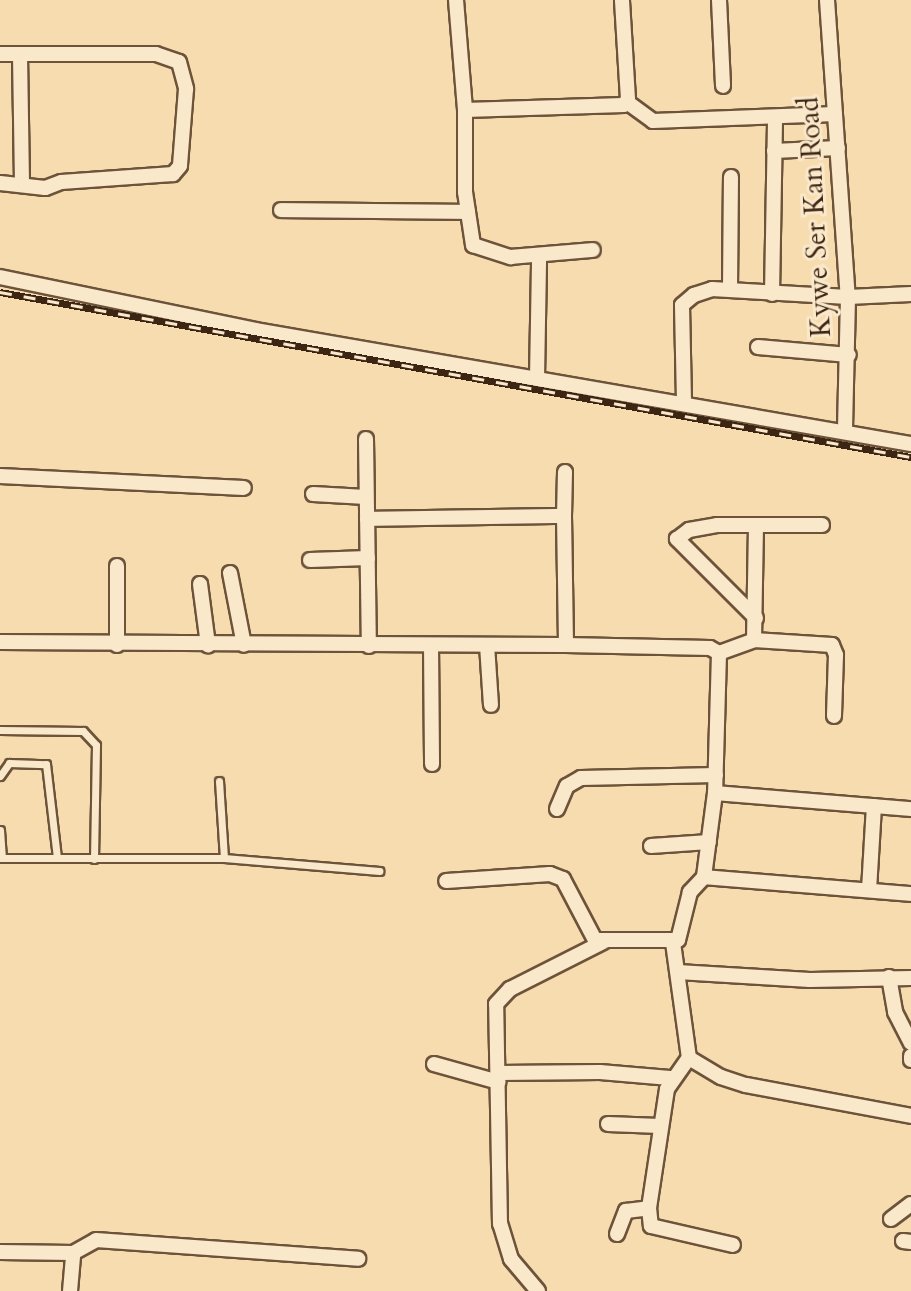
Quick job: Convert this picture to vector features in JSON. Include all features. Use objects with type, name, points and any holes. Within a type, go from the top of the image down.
[{"type":"street","points":[[456,0],[465,110],[468,212],[473,245],[480,251],[539,258],[593,250]]},
{"type":"street","points":[[622,0],[627,102]]},
{"type":"street","points":[[719,0],[723,86]]},
{"type":"street","name":"Kywe Ser Kan Road","points":[[827,0],[848,297],[845,431]]},
{"type":"street","points":[[0,54],[156,54],[179,62],[186,89],[180,166],[173,174],[61,182],[45,188],[0,183]]},
{"type":"street","points":[[20,55],[22,185]]},
{"type":"street","points":[[465,110],[627,102],[653,121],[835,114]]},
{"type":"street","points":[[772,294],[775,117]]},
{"type":"street","points":[[774,151],[838,148]]},
{"type":"street","points":[[730,289],[731,177]]},
{"type":"street","points":[[281,210],[468,212]]},
{"type":"street","points":[[537,378],[539,258]]},
{"type":"street","points":[[0,277],[255,330],[684,401],[911,444]]},
{"type":"street","points":[[684,401],[682,305],[703,292],[730,289],[848,297],[911,294]]},
{"type":"street","points":[[758,347],[849,355]]},
{"type":"street","points":[[366,439],[369,646]]},
{"type":"street","points":[[565,472],[566,645]]},
{"type":"street","points":[[0,476],[244,488]]},
{"type":"street","points":[[313,494],[366,497]]},
{"type":"street","points":[[367,519],[564,516]]},
{"type":"street","points":[[754,640],[756,525]]},
{"type":"street","points":[[756,618],[677,539],[699,527],[822,525]]},
{"type":"street","points":[[310,560],[368,558]]},
{"type":"street","points":[[117,566],[117,645]]},
{"type":"street","points":[[230,573],[244,645]]},
{"type":"street","points":[[200,584],[208,645]]},
{"type":"street","points":[[0,642],[566,645],[710,648],[719,653],[754,640],[832,645],[836,655],[834,716]]},
{"type":"street","points":[[431,645],[432,764]]},
{"type":"street","points":[[487,645],[491,705]]},
{"type":"street","points":[[446,881],[558,876],[589,936],[603,942],[673,943],[681,935],[690,892],[704,877],[715,793],[719,653]]},
{"type":"street","points":[[557,809],[567,786],[581,778],[716,775]]},
{"type":"street","points":[[715,793],[911,809]]},
{"type":"street","points":[[869,890],[874,806]]},
{"type":"street","points":[[651,846],[709,842]]},
{"type":"street","points":[[704,877],[911,894]]},
{"type":"street","points":[[538,1291],[511,1259],[500,1224],[496,1004],[501,997],[603,942]]},
{"type":"street","points":[[673,943],[689,1058]]},
{"type":"street","points":[[678,972],[810,980],[911,978]]},
{"type":"street","points":[[889,977],[895,1012],[911,1043]]},
{"type":"street","points":[[689,1058],[670,1078],[649,1208],[651,1226],[733,1245]]},
{"type":"street","points":[[689,1058],[746,1085],[911,1116]]},
{"type":"street","points":[[434,1064],[499,1078],[600,1072],[670,1078]]},
{"type":"street","points":[[608,1124],[660,1126]]},
{"type":"street","points":[[891,1219],[911,1204]]},
{"type":"street","points":[[617,1234],[626,1211],[649,1208]]},
{"type":"street","points":[[0,1252],[73,1253],[96,1240],[358,1259]]},
{"type":"street","points":[[70,1291],[73,1253]]},
{"type":"lane","points":[[0,730],[83,731],[96,745],[94,859]]},
{"type":"lane","points":[[0,776],[9,763],[46,764],[57,857]]},
{"type":"lane","points":[[219,781],[224,858]]},
{"type":"lane","points":[[0,830],[1,858],[224,858],[379,871]]},
{"type":"railway","points":[[0,292],[911,457]]}]
